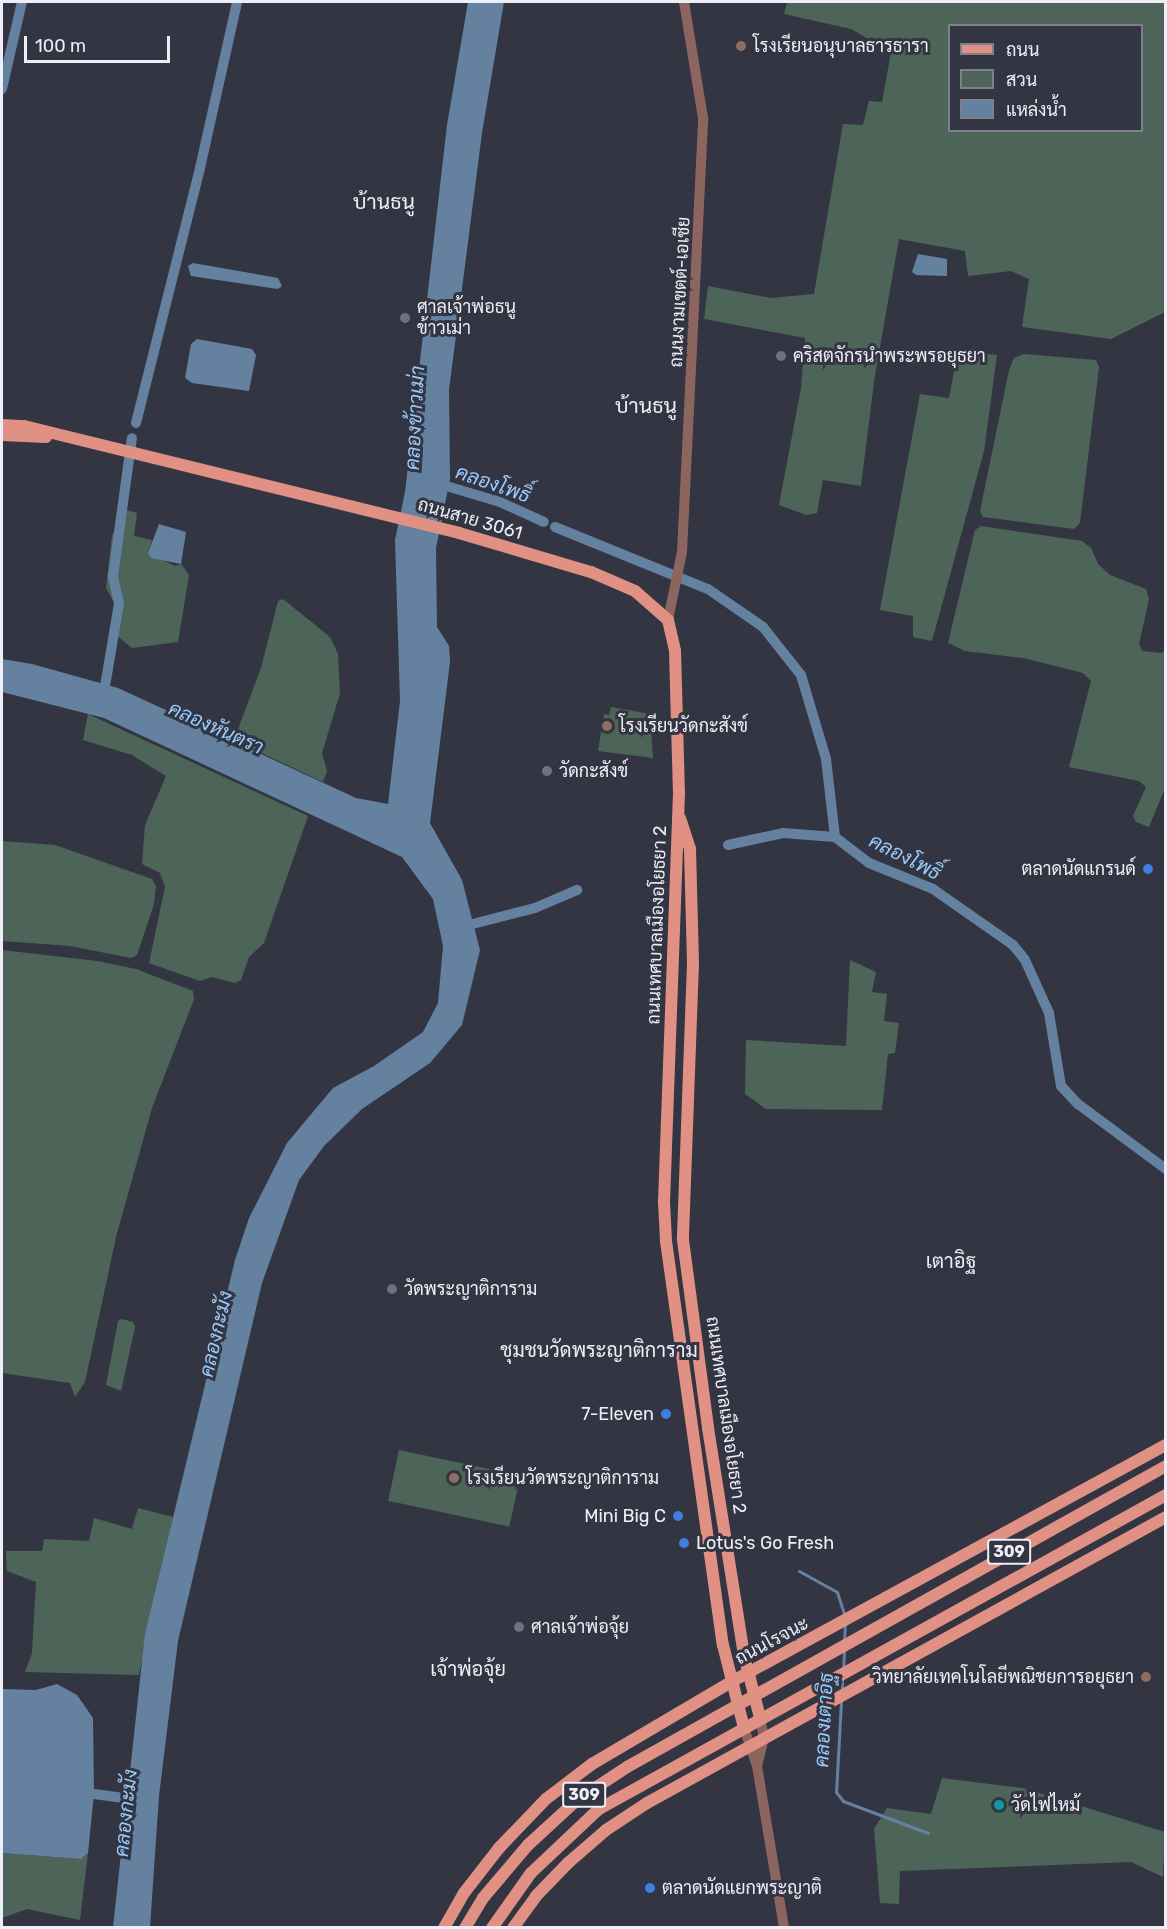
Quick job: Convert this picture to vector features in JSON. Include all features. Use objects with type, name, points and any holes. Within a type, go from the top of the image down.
[{"type":"main road","name":"ถนนสาย 3061","points":[[2,425],[24,426],[59,438],[385,514],[591,572],[635,591],[668,620]]},
{"type":"main road","name":"ถนนสาย 3061","points":[[2,435],[59,438]]},
{"type":"main road","points":[[668,620],[675,651],[679,814]]},
{"type":"main road","name":"ถนนเทศบาลเมืองอโยธยา 2","points":[[679,814],[690,849],[693,963],[683,1240],[708,1428],[749,1674],[760,1718]]},
{"type":"main road","name":"ถนนเทศบาลเมืองอโยธยา 2","points":[[679,814],[664,1202],[666,1241],[731,1682],[744,1728]]},
{"type":"main road","name":"ถนนโรจนะ","points":[[444,1928],[485,1864],[546,1799],[630,1740],[731,1682],[855,1617],[1166,1445]]},
{"type":"main road","name":"ถนนโรจนะ","points":[[465,1928],[506,1869],[577,1800],[755,1692],[1166,1466]]},
{"type":"main road","name":"309","points":[[492,1928],[531,1873],[578,1825],[633,1788],[1166,1495]]},
{"type":"main road","points":[[1050,1509],[1058,1526]]},
{"type":"main road","points":[[513,1928],[537,1896],[606,1830],[647,1803],[1166,1517]]},
{"type":"main road","points":[[1069,1548],[1078,1565]]},
{"type":"street","name":"ถนนงามเขตต์-เอเชีย","points":[[668,620],[676,596],[682,552],[703,118],[684,2]]},
{"type":"street","points":[[757,1766],[764,1738],[760,1718]]},
{"type":"street","points":[[744,1728],[757,1766],[784,1928]]},
{"type":"green space","points":[[787,2],[1166,2],[1165,312],[1111,339],[1022,327],[1029,279],[1011,271],[968,276],[965,251],[899,239],[875,375],[861,486],[823,480],[817,513],[806,515],[779,505],[801,388],[805,338],[704,319],[708,286],[771,298],[814,294],[843,124],[863,125],[869,101],[882,102],[891,52],[851,29],[784,14]]},
{"type":"green space","points":[[958,351],[997,355],[984,451],[932,641],[913,637],[913,616],[880,610],[920,394],[949,398]]},
{"type":"green space","points":[[1024,354],[1096,360],[1099,367],[1080,523],[1074,529],[983,517],[980,511],[1009,370],[1014,358]]},
{"type":"green space","points":[[123,509],[137,513],[134,536],[152,540],[148,553],[175,566],[181,564],[189,575],[178,642],[132,648],[116,635],[119,612],[106,588],[112,536]]},
{"type":"green space","points":[[981,526],[1082,541],[1091,548],[1098,564],[1110,575],[1146,589],[1149,599],[1139,644],[1142,651],[1162,653],[1166,648],[1165,788],[1149,827],[1136,822],[1133,816],[1146,787],[1139,781],[1069,767],[1091,681],[1083,673],[1023,658],[965,651],[948,643],[975,530]]},
{"type":"green space","points":[[283,599],[330,637],[338,654],[340,693],[322,753],[327,771],[323,782],[234,740],[261,668],[278,601]]},
{"type":"green space","points":[[611,707],[650,714],[653,758],[598,751],[604,714],[609,715]]},
{"type":"green space","points":[[88,714],[308,816],[264,943],[249,957],[241,980],[235,983],[212,977],[200,981],[149,963],[165,887],[160,873],[142,864],[145,825],[166,776],[132,755],[83,740]]},
{"type":"green space","points":[[2,841],[55,845],[152,879],[156,886],[154,904],[137,955],[131,958],[70,946],[2,941]]},
{"type":"green space","points":[[2,950],[97,961],[136,969],[193,991],[194,999],[152,1108],[116,1237],[85,1382],[75,1397],[70,1383],[2,1373]]},
{"type":"green space","points":[[850,960],[876,972],[872,992],[887,994],[884,1021],[899,1023],[895,1053],[888,1054],[882,1110],[766,1109],[745,1094],[746,1040],[846,1046]]},
{"type":"green space","points":[[122,1319],[133,1322],[135,1327],[121,1391],[106,1385],[118,1321]]},
{"type":"green space","points":[[399,1450],[520,1476],[509,1527],[388,1501]]},
{"type":"green space","points":[[138,1508],[173,1517],[139,1675],[25,1672],[32,1653],[36,1582],[7,1571],[6,1551],[42,1551],[44,1539],[89,1541],[94,1518],[132,1529]]},
{"type":"green space","points":[[942,1778],[1023,1788],[1165,1832],[1163,1877],[1131,1862],[900,1871],[899,1904],[880,1903],[874,1829],[887,1808],[931,1814]]},
{"type":"green space","points":[[2,1853],[81,1859],[88,1853],[80,1920],[27,1909],[2,1918]]},
{"type":"water","points":[[468,2],[504,2],[482,133],[449,390],[450,479],[436,548],[437,627],[449,646],[450,662],[430,823],[462,880],[480,950],[462,1025],[430,1063],[362,1109],[324,1146],[299,1180],[262,1283],[178,1641],[159,1796],[150,1927],[113,1927],[145,1634],[235,1260],[249,1218],[287,1143],[333,1088],[374,1066],[423,1032],[438,1003],[443,946],[433,899],[402,857],[104,718],[2,692],[2,659],[32,664],[118,688],[356,798],[388,804],[400,701],[395,540],[405,492],[447,125]]},
{"type":"water","points":[[918,254],[947,259],[947,276],[916,275],[912,272]]},
{"type":"water","points":[[193,263],[278,278],[282,286],[278,289],[191,276],[188,266]]},
{"type":"water","points":[[197,339],[252,349],[256,355],[249,391],[192,383],[185,378],[191,344]]},
{"type":"water","points":[[159,524],[186,532],[181,564],[151,558],[148,553]]},
{"type":"water","points":[[57,1684],[77,1695],[93,1718],[94,1794],[88,1853],[81,1859],[2,1853],[2,1689],[36,1690]]},
{"type":"waterway","points":[[2,89],[22,2]]},
{"type":"waterway","points":[[136,423],[200,168],[237,2]]},
{"type":"waterway","points":[[103,698],[119,603],[113,576],[132,438]]},
{"type":"waterway","name":"คลองโพธิ์","points":[[436,483],[500,502],[544,522]]},
{"type":"waterway","name":"คลองโพธิ์","points":[[555,527],[708,589],[763,627],[801,675],[826,759],[835,837],[869,863],[933,889],[1013,945],[1025,960],[1049,1013],[1061,1086],[1078,1104],[1166,1169]]},
{"type":"waterway","points":[[728,845],[783,833],[835,837]]},
{"type":"waterway","points":[[461,927],[535,908],[577,890]]},
{"type":"waterway","name":"คลองเตาอิฐ","points":[[799,1571],[837,1592],[845,1617]]},
{"type":"waterway","name":"คลองเตาอิฐ","points":[[844,1641],[845,1623]]},
{"type":"waterway","name":"คลองเตาอิฐ","points":[[843,1671],[844,1650]]},
{"type":"waterway","name":"คลองเตาอิฐ","points":[[842,1677],[842,1692]]},
{"type":"waterway","name":"คลองเตาอิฐ","points":[[841,1701],[836,1792],[843,1801],[928,1833]]},
{"type":"waterway","name":"คลองกะมัง","points":[[94,1794],[139,1800]]},
{"type":"place","name":"โรงเรียนอนุบาลธารธารา","points":[[741,46]]},
{"type":"place","name":"ศาลเจ้าพ่อธนู ข้าวเม่า","points":[[405,318]]},
{"type":"place","name":"คริสตจักรนำพระพรอยุธยา","points":[[781,356]]},
{"type":"place","name":"โรงเรียนวัดกะสังข์","points":[[607,726]]},
{"type":"place","name":"วัดกะสังข์","points":[[547,771]]},
{"type":"place","name":"ตลาดนัดแกรนด์","points":[[1148,869]]},
{"type":"place","name":"วัดพระญาติการาม","points":[[392,1289]]},
{"type":"place","name":"7-Eleven","points":[[666,1414]]},
{"type":"place","name":"โรงเรียนวัดพระญาติการาม","points":[[454,1478]]},
{"type":"place","name":"Mini Big C","points":[[678,1516]]},
{"type":"place","name":"Lotus's Go Fresh","points":[[684,1543]]},
{"type":"place","name":"ศาลเจ้าพ่อจุ้ย","points":[[519,1627]]},
{"type":"place","name":"วิทยาลัยเทคโนโลยีพณิชยการอยุธยา","points":[[1146,1677]]},
{"type":"place","name":"วัดไฟไหม้","points":[[999,1805]]},
{"type":"place","name":"ตลาดนัดแยกพระญาติ","points":[[650,1888]]},
{"type":"district","name":"บ้านธนู","points":[[384,202]]},
{"type":"district","name":"บ้านธนู","points":[[646,406]]},
{"type":"district","name":"เตาอิฐ","points":[[951,1261]]},
{"type":"district","name":"ชุมชนวัดพระญาติการาม","points":[[599,1350]]},
{"type":"district","name":"เจ้าพ่อจุ้ย","points":[[468,1669]]},
{"type":"water label","name":"คลองข้าวเม่า","points":[[415,418]]},
{"type":"water label","name":"คลองหันตรา","points":[[216,728]]}]
